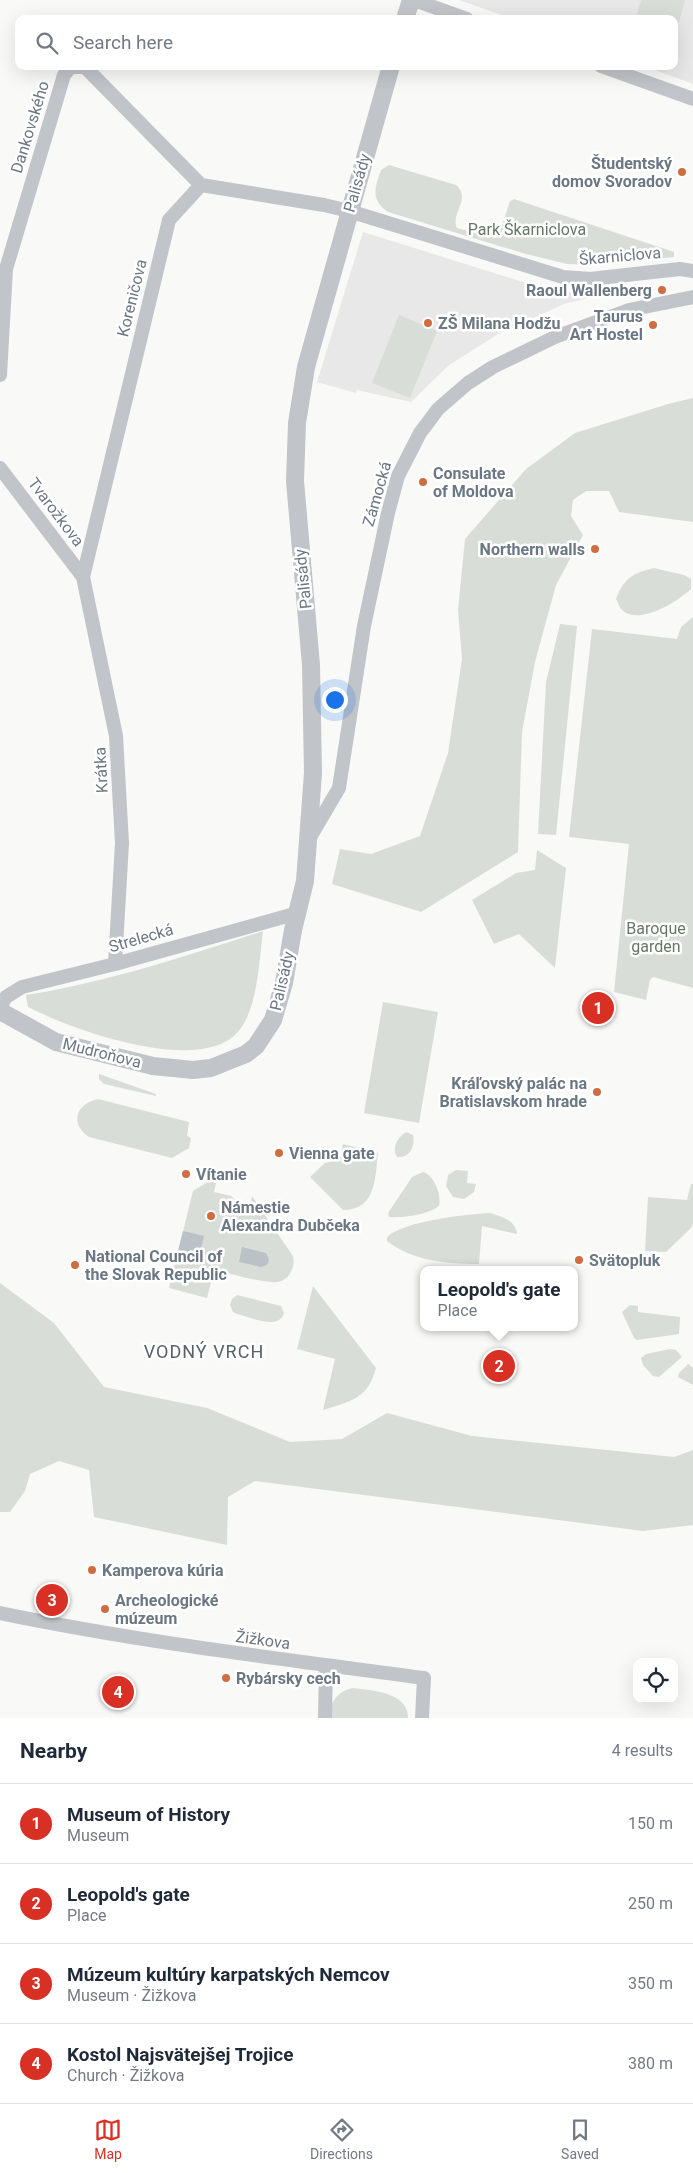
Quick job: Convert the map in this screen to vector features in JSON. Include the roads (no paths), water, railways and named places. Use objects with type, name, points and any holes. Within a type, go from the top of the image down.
[{"type":"street","points":[[406,15],[412,0],[455,15]]},
{"type":"street","name":"Dankovského","points":[[0,375],[6,269],[64,75],[68,70]]},
{"type":"street","name":"Dankovského","points":[[88,70],[201,185]]},
{"type":"street","name":"Palisády","points":[[211,1068],[246,1054],[266,1034],[281,996],[305,881],[313,773],[311,665],[296,519],[295,451],[299,404],[306,367],[390,70]]},
{"type":"street","points":[[612,70],[693,99]]},
{"type":"street","points":[[201,185],[324,205],[349,211]]},
{"type":"street","name":"Koreničova","points":[[83,578],[169,220],[201,185]]},
{"type":"street","name":"Škarniclova","points":[[349,211],[563,277],[590,279],[680,269],[693,271]]},
{"type":"street","name":"Zámocká","points":[[309,840],[339,788],[367,610],[398,476],[410,451],[438,409],[468,383],[493,367],[555,337],[629,310],[693,297]]},
{"type":"street","name":"Tvarožkova","points":[[0,468],[83,578]]},
{"type":"street","name":"Krátka","points":[[83,578],[116,736],[122,843],[116,964]]},
{"type":"street","name":"Strelecká","points":[[0,1007],[6,997],[22,987],[116,964],[298,913]]},
{"type":"street","name":"Mudroňova","points":[[0,1011],[56,1042],[153,1066],[193,1070],[211,1068]]},
{"type":"street","name":"Žižkova","points":[[0,1613],[76,1629],[177,1646],[424,1678],[422,1718]]},
{"type":"street","points":[[325,1718],[326,1666]]},
{"type":"place","name":"Študentský domov Svoradov","points":[[682,172]]},
{"type":"place","name":"Raoul Wallenberg","points":[[662,290]]},
{"type":"place","name":"ZŠ Milana Hodžu","points":[[428,323]]},
{"type":"place","name":"Taurus Art Hostel","points":[[653,325]]},
{"type":"place","name":"Consulate of Moldova","points":[[423,482]]},
{"type":"place","name":"Northern walls","points":[[595,549]]},
{"type":"place","name":"Museum of History","points":[[598,1008]]},
{"type":"place","name":"Kráľovský palác na Bratislavskom hrade","points":[[597,1092]]},
{"type":"place","name":"Vienna gate","points":[[279,1153]]},
{"type":"place","name":"Vítanie","points":[[186,1174]]},
{"type":"place","name":"Námestie Alexandra Dubčeka","points":[[211,1216]]},
{"type":"place","name":"Svätopluk","points":[[579,1260]]},
{"type":"place","name":"National Council of the Slovak Republic","points":[[75,1265]]},
{"type":"place","name":"Leopold's gate","points":[[499,1366]]},
{"type":"place","name":"Kamperova kúria","points":[[92,1570]]},
{"type":"place","name":"Múzeum kultúry karpatských Nemcov","points":[[52,1600]]},
{"type":"place","name":"Archeologické múzeum","points":[[105,1609]]},
{"type":"place","name":"Rybársky cech","points":[[226,1678]]},
{"type":"place","name":"Kostol Najsvätejšej Trojice","points":[[118,1692]]},
{"type":"district","name":"VODNÝ VRCH","points":[[204,1351]]},
{"type":"park label","name":"Park Škarniclova","points":[[527,229]]},
{"type":"park label","name":"Baroque garden","points":[[656,937]]}]
